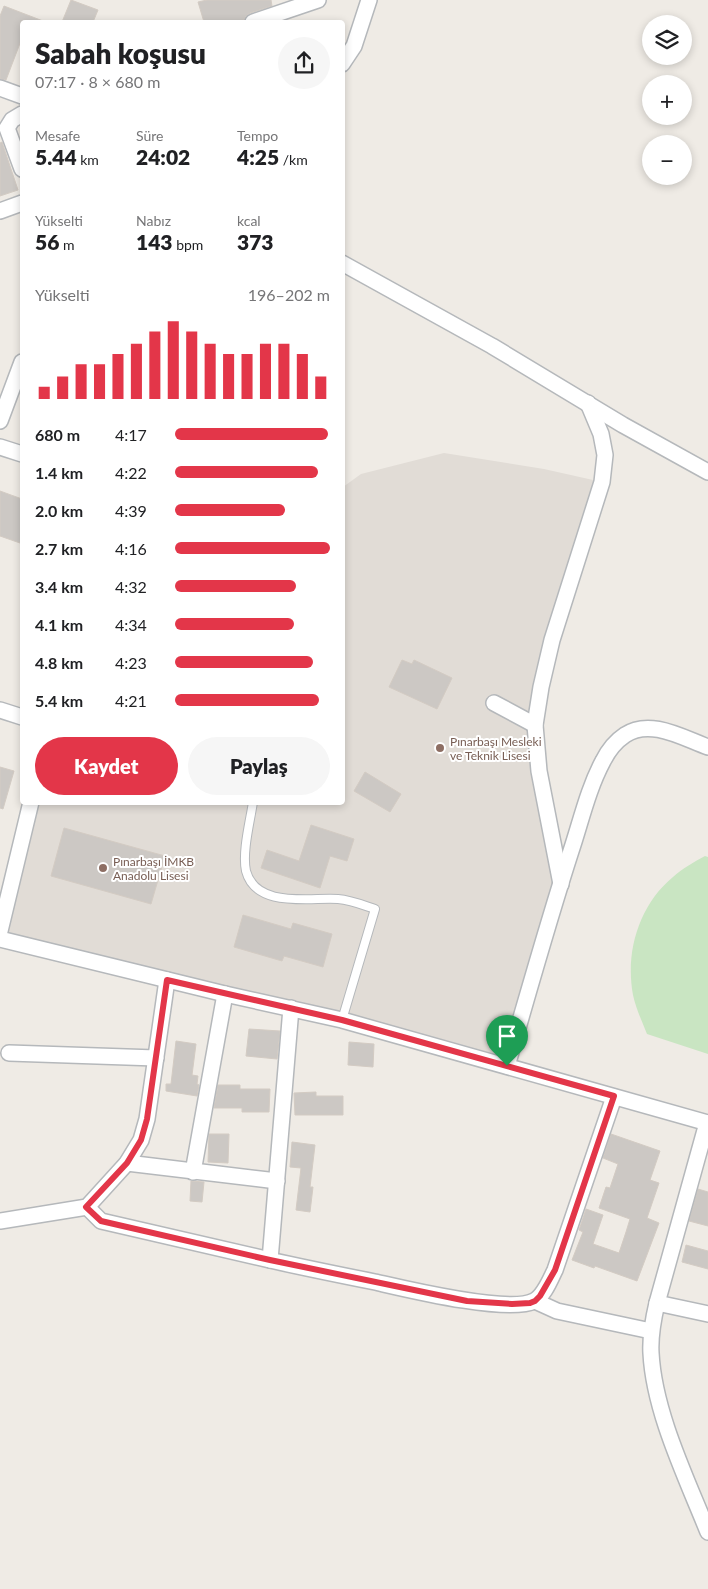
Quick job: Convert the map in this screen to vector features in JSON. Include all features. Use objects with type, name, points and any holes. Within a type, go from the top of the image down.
[{"type":"street","points":[[258,20],[299,3],[318,0]]},
{"type":"street","points":[[345,60],[354,46],[369,0]]},
{"type":"street","points":[[0,88],[20,95]]},
{"type":"street","points":[[20,115],[10,122],[8,128],[20,163]]},
{"type":"street","points":[[0,211],[20,204]]},
{"type":"street","points":[[345,265],[492,346],[623,425],[708,472]]},
{"type":"street","points":[[0,422],[20,367]]},
{"type":"street","points":[[561,884],[539,771],[535,725],[541,687],[552,640],[602,482],[605,456],[601,434],[588,403]]},
{"type":"street","points":[[0,447],[20,453]]},
{"type":"street","points":[[494,703],[535,725]]},
{"type":"street","points":[[0,710],[20,716]]},
{"type":"street","points":[[507,1066],[592,784],[603,760],[614,744],[626,734],[644,728],[667,731],[708,747]]},
{"type":"street","points":[[0,931],[30,805]]},
{"type":"street","points":[[0,939],[225,994],[342,1020],[708,1123],[656,1303],[651,1331],[651,1354],[654,1374],[668,1432],[708,1532]]},
{"type":"street","points":[[0,1221],[86,1207],[127,1163],[141,1140],[147,1119],[167,980]]},
{"type":"street","points":[[193,1172],[225,994]]},
{"type":"street","points":[[270,1260],[291,1008]]},
{"type":"street","points":[[8,1053],[156,1058]]},
{"type":"street","points":[[535,1301],[544,1290],[555,1270],[614,1096]]},
{"type":"street","points":[[127,1163],[277,1181]]},
{"type":"street","points":[[86,1207],[101,1221],[270,1260],[467,1301],[512,1304],[535,1301],[558,1310],[651,1331]]},
{"type":"street","points":[[656,1303],[708,1314]]},
{"type":"lane","points":[[253,805],[245,858],[249,879],[254,884],[267,894],[293,900],[337,899],[375,909],[342,1020]]},
{"type":"shaded area","name":"Pınarbaşı Mesleki ve Teknik Lisesi","points":[[444,453],[544,469],[602,482],[535,725],[561,884],[507,1066],[0,939],[31,805],[345,805],[345,486],[361,474]]},
{"type":"green space","points":[[705,856],[708,857],[708,1054],[647,1034],[634,1000],[631,979],[631,962],[637,930],[651,901],[661,888],[677,874]]},
{"type":"building","points":[[71,0],[98,10],[94,20],[63,20]]},
{"type":"building","points":[[207,0],[271,0],[272,6],[250,13],[244,20],[203,20],[198,2]]},
{"type":"building","points":[[4,6],[40,20],[20,20],[20,43],[6,80],[0,79],[0,16]]},
{"type":"building","points":[[2,142],[18,190],[0,196],[0,143]]},
{"type":"building","points":[[0,491],[20,498],[20,543],[0,536]]},
{"type":"building","points":[[402,660],[412,664],[414,660],[452,678],[437,709],[389,687]]},
{"type":"building","points":[[0,767],[14,771],[3,809],[0,808]]},
{"type":"building","points":[[365,772],[401,794],[390,812],[354,791]]},
{"type":"building","points":[[311,825],[354,839],[347,861],[330,856],[320,888],[261,868],[267,850],[299,861]]},
{"type":"building","points":[[64,828],[165,856],[151,904],[51,876]]},
{"type":"building","points":[[243,915],[291,929],[293,923],[332,934],[323,967],[284,956],[282,961],[234,947]]},
{"type":"building","points":[[249,1029],[280,1031],[277,1059],[246,1056]]},
{"type":"building","points":[[176,1041],[196,1044],[192,1075],[198,1076],[197,1096],[166,1091],[166,1084],[171,1084]]},
{"type":"building","points":[[349,1042],[374,1044],[373,1067],[348,1065]]},
{"type":"building","points":[[218,1085],[240,1085],[240,1089],[270,1089],[269,1112],[242,1112],[242,1108],[214,1108]]},
{"type":"building","points":[[316,1092],[316,1096],[343,1096],[343,1115],[295,1115],[294,1093]]},
{"type":"building","points":[[209,1134],[229,1134],[228,1163],[208,1162]]},
{"type":"building","points":[[611,1134],[660,1151],[650,1180],[659,1183],[647,1218],[659,1223],[637,1281],[572,1260],[583,1232],[579,1230],[586,1209],[603,1215],[593,1244],[619,1253],[626,1232],[630,1219],[599,1208],[606,1187],[610,1188],[618,1164],[603,1158]]},
{"type":"building","points":[[292,1142],[315,1145],[310,1187],[313,1187],[310,1212],[296,1210],[301,1168],[290,1167]]},
{"type":"building","points":[[191,1181],[204,1182],[202,1202],[190,1201]]},
{"type":"building","points":[[698,1189],[708,1192],[708,1226],[689,1221]]},
{"type":"building","points":[[686,1245],[708,1251],[708,1269],[682,1262]]},
{"type":"place","name":"Pınarbaşı Mesleki ve Teknik Lisesi","points":[[440,748]]},
{"type":"place","name":"Pınarbaşı İMKB Anadolu Lisesi","points":[[103,868]]},
{"type":"route","points":[[167,980],[342,1020],[507,1066],[614,1096],[555,1270],[540,1296],[530,1303],[512,1304],[467,1301],[270,1260],[101,1221],[86,1207],[127,1163],[141,1140],[147,1119],[167,980]]}]
